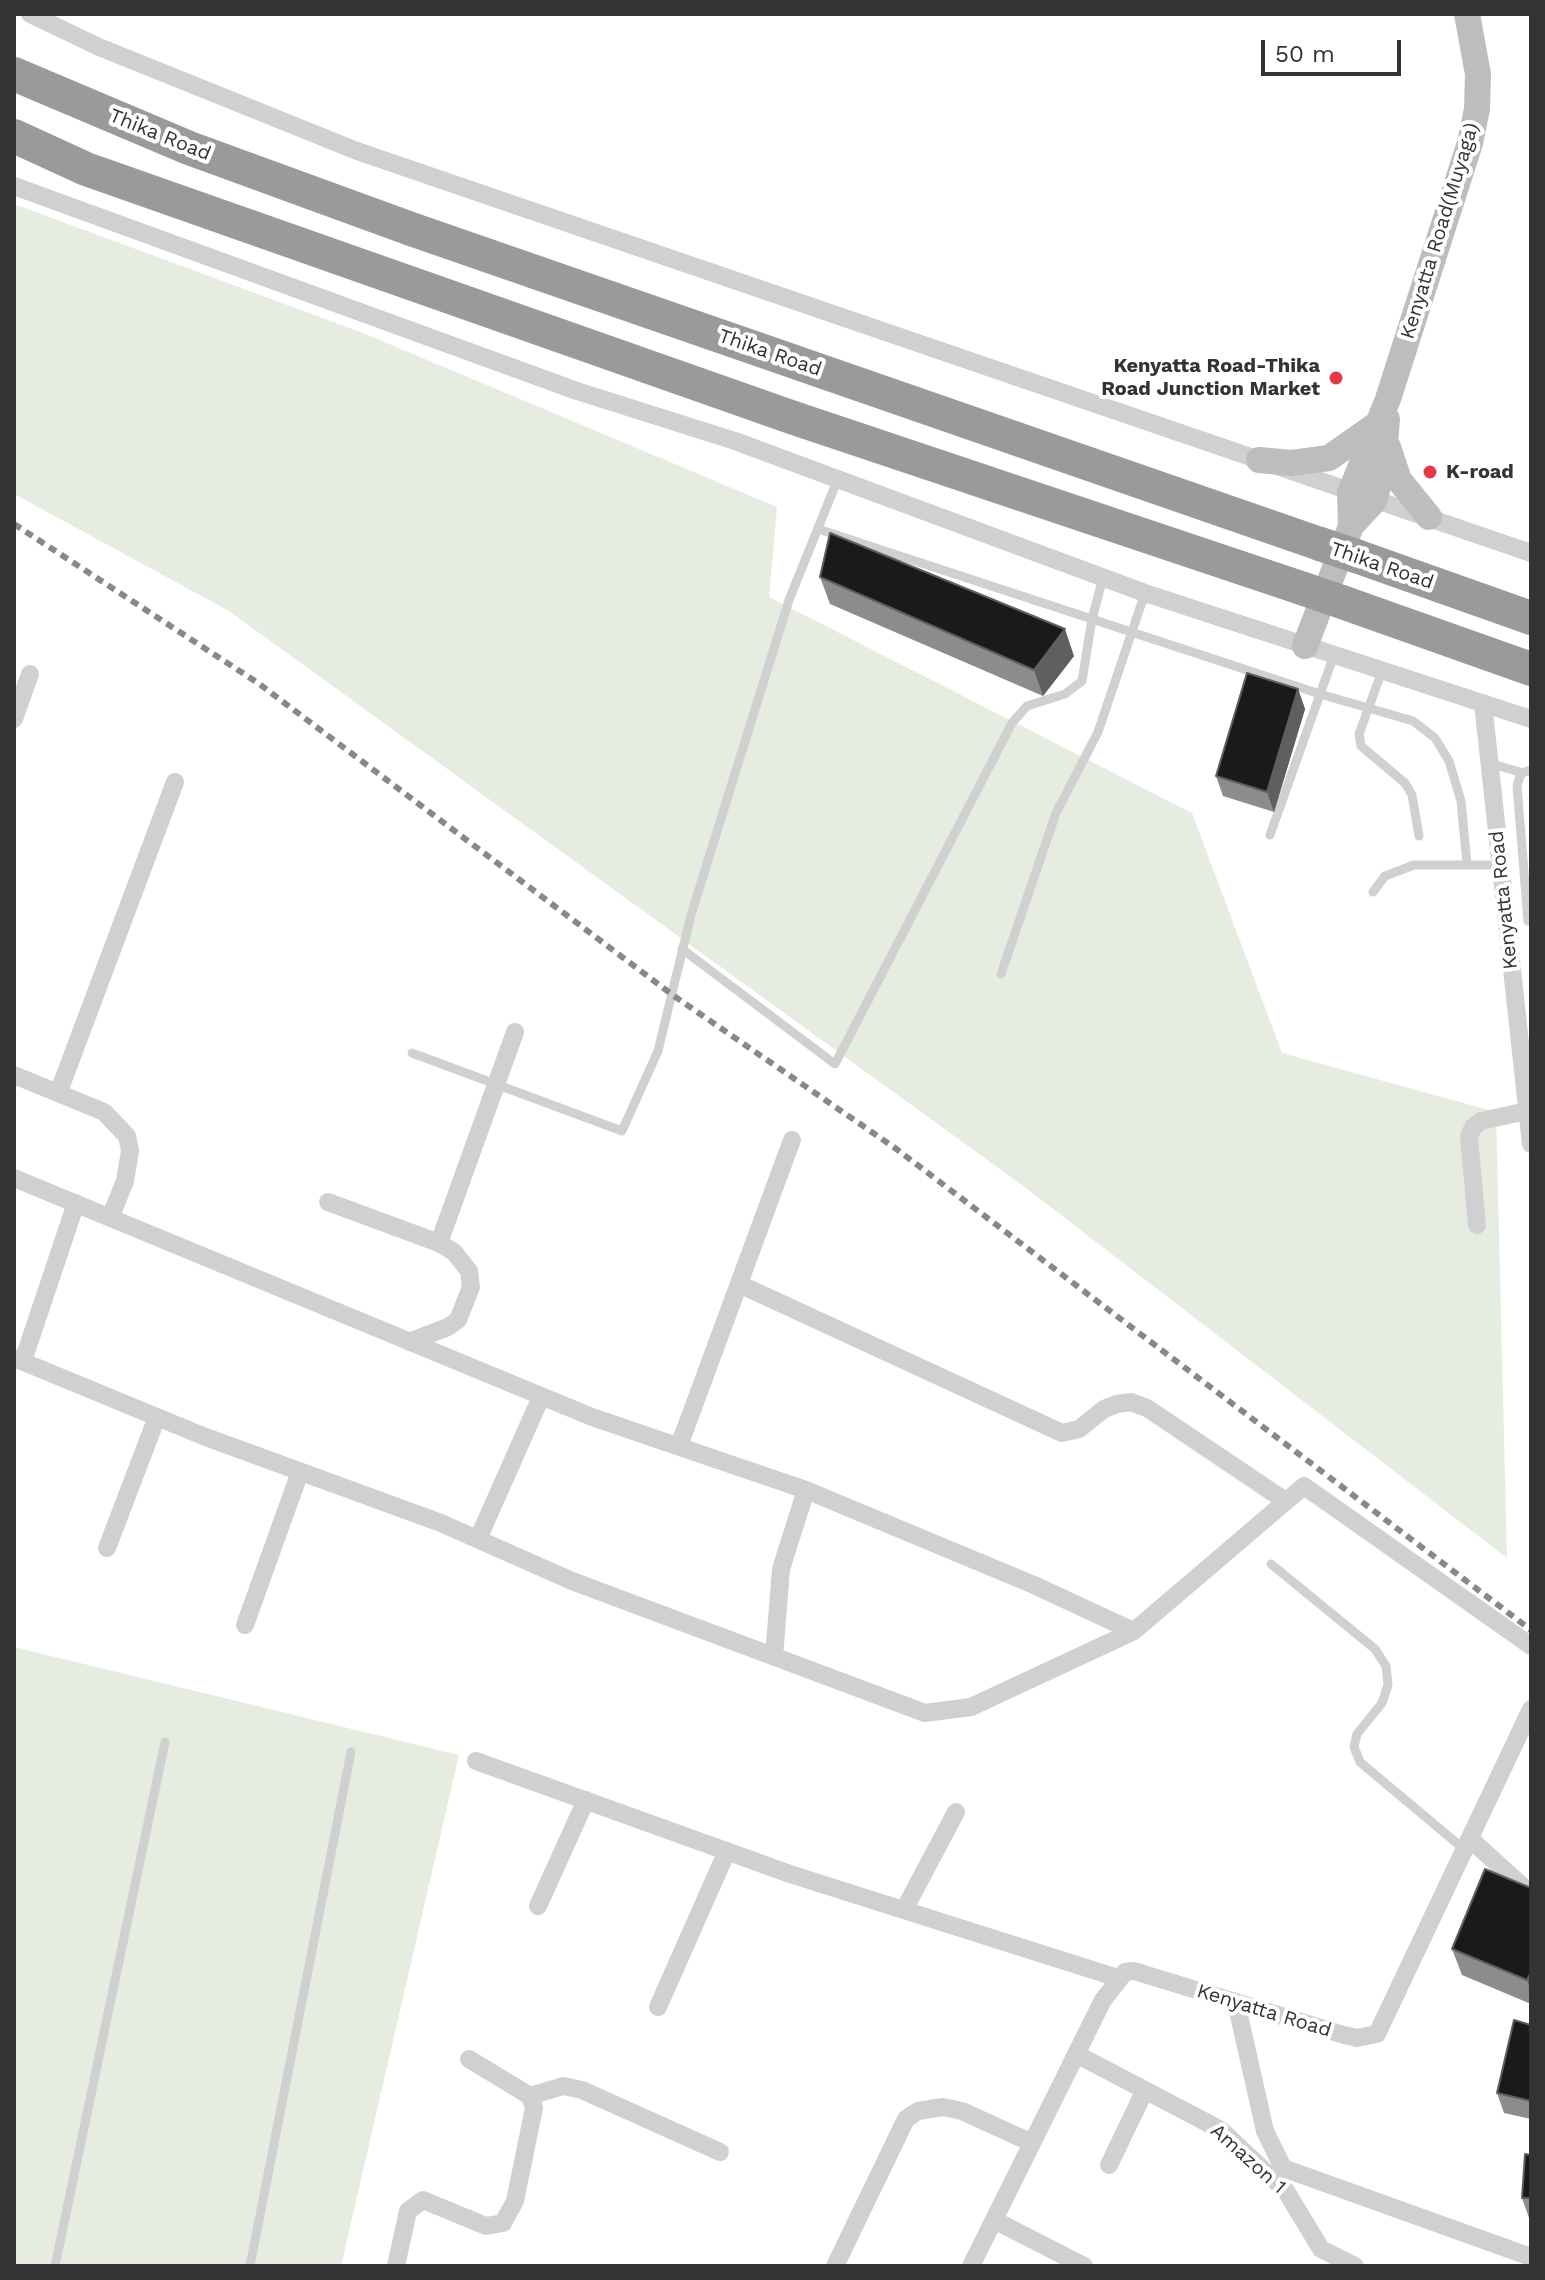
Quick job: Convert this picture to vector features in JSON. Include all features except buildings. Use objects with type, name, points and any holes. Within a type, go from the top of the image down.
[{"type":"highway","name":"Thika Road","points":[[14,74],[189,148],[411,229],[1320,544],[1354,541],[1531,618]]},
{"type":"highway","points":[[14,136],[130,185],[791,417],[1304,589],[1531,669]]},
{"type":"main road","name":"Kenyatta Road(Muyaga)","points":[[1382,432],[1388,399],[1473,132],[1478,74],[1467,14]]},
{"type":"main road","points":[[1259,460],[1292,463],[1329,458],[1382,432]]},
{"type":"main road","points":[[1305,646],[1354,541],[1362,497],[1382,432]]},
{"type":"main road","points":[[1382,432],[1399,480],[1429,517]]},
{"type":"street","points":[[30,14],[99,47],[357,151],[1531,553]]},
{"type":"street","points":[[14,186],[577,391],[735,441],[1145,593],[1531,719]]},
{"type":"street","points":[[14,719],[30,674]]},
{"type":"street","name":"Kenyatta Road","points":[[1483,703],[1500,865],[1526,1057],[1531,1144]]},
{"type":"street","points":[[59,1091],[175,782]]},
{"type":"street","points":[[439,1243],[515,1032]]},
{"type":"street","points":[[14,1075],[104,1112],[127,1136],[130,1151],[125,1181],[110,1218]]},
{"type":"street","points":[[1477,1225],[1469,1137],[1473,1127],[1481,1121],[1527,1111]]},
{"type":"street","points":[[679,1446],[792,1140]]},
{"type":"street","points":[[14,1178],[541,1397],[806,1490],[1034,1585],[1133,1631]]},
{"type":"street","points":[[328,1202],[439,1243],[454,1252],[469,1271],[471,1287],[458,1320],[409,1342]]},
{"type":"street","points":[[76,1203],[19,1359],[157,1417],[478,1539],[572,1581],[908,1709],[939,1714],[971,1707],[1022,1686],[1133,1631],[1304,1486],[1531,1646]]},
{"type":"street","points":[[739,1284],[1062,1433],[1079,1429],[1104,1409],[1117,1404],[1131,1402],[1147,1408],[1284,1500]]},
{"type":"street","points":[[478,1539],[541,1397]]},
{"type":"street","points":[[107,1548],[157,1417]]},
{"type":"street","points":[[245,1625],[300,1472]]},
{"type":"street","points":[[774,1657],[781,1569],[806,1490]]},
{"type":"street","name":"Kenyatta Road","points":[[476,1761],[727,1851],[1118,1978],[1125,1972],[1134,1971],[1344,2035],[1377,2034],[1531,1709]]},
{"type":"street","points":[[538,1906],[586,1800]]},
{"type":"street","points":[[904,1910],[956,1812]]},
{"type":"street","points":[[1467,1844],[1531,1894]]},
{"type":"street","points":[[658,2007],[727,1851]]},
{"type":"street","points":[[971,2266],[1076,2054],[1118,1978]]},
{"type":"street","points":[[1236,2002],[1265,2131],[1283,2168],[1531,2257]]},
{"type":"street","name":"Amazon 1","points":[[1076,2054],[1221,2130],[1286,2191],[1321,2249],[1355,2266]]},
{"type":"street","points":[[396,2266],[408,2211],[423,2200],[486,2226],[503,2223],[509,2217],[534,2108],[530,2096],[469,2059]]},
{"type":"street","points":[[530,2096],[563,2086],[582,2090],[720,2152]]},
{"type":"street","points":[[1109,2165],[1145,2090]]},
{"type":"street","points":[[835,2266],[906,2119],[918,2111],[943,2107],[962,2111],[1032,2143]]},
{"type":"street","points":[[994,2220],[1084,2266]]},
{"type":"lane","points":[[412,1053],[622,1131],[658,1051],[674,996],[682,949],[789,600],[837,481]]},
{"type":"lane","points":[[818,529],[1320,694],[1413,721],[1435,738],[1449,761],[1461,801],[1467,864]]},
{"type":"lane","points":[[682,949],[835,1064],[1012,723],[1027,706],[1065,694],[1082,681],[1092,619],[1103,578]]},
{"type":"lane","points":[[1001,974],[1056,813],[1098,732],[1145,593]]},
{"type":"lane","points":[[1270,835],[1334,655]]},
{"type":"lane","points":[[1382,671],[1359,734],[1361,746],[1405,783],[1412,795],[1419,836]]},
{"type":"lane","points":[[1489,763],[1527,771],[1517,786],[1528,921]]},
{"type":"lane","points":[[1373,892],[1385,876],[1398,868],[1500,865]]},
{"type":"lane","points":[[1271,1564],[1375,1649],[1386,1666],[1388,1685],[1382,1703],[1357,1734],[1354,1747],[1360,1762],[1467,1844]]},
{"type":"lane","points":[[55,2266],[165,1742]]},
{"type":"lane","points":[[250,2266],[351,1752]]},
{"type":"shaded area","points":[[14,204],[363,333],[777,507],[769,597],[1192,813],[1282,1053],[1496,1112],[1507,1558],[1022,1185],[229,611],[14,494]]},
{"type":"shaded area","points":[[14,1647],[459,1755],[341,2266],[14,2266]]},
{"type":"railway","points":[[14,524],[258,683],[674,996],[895,1148],[1531,1630]]},
{"type":"place","name":"Kenyatta Road-Thika Road Junction Market","points":[[1336,378]]},
{"type":"place","name":"K-road","points":[[1430,472]]}]
